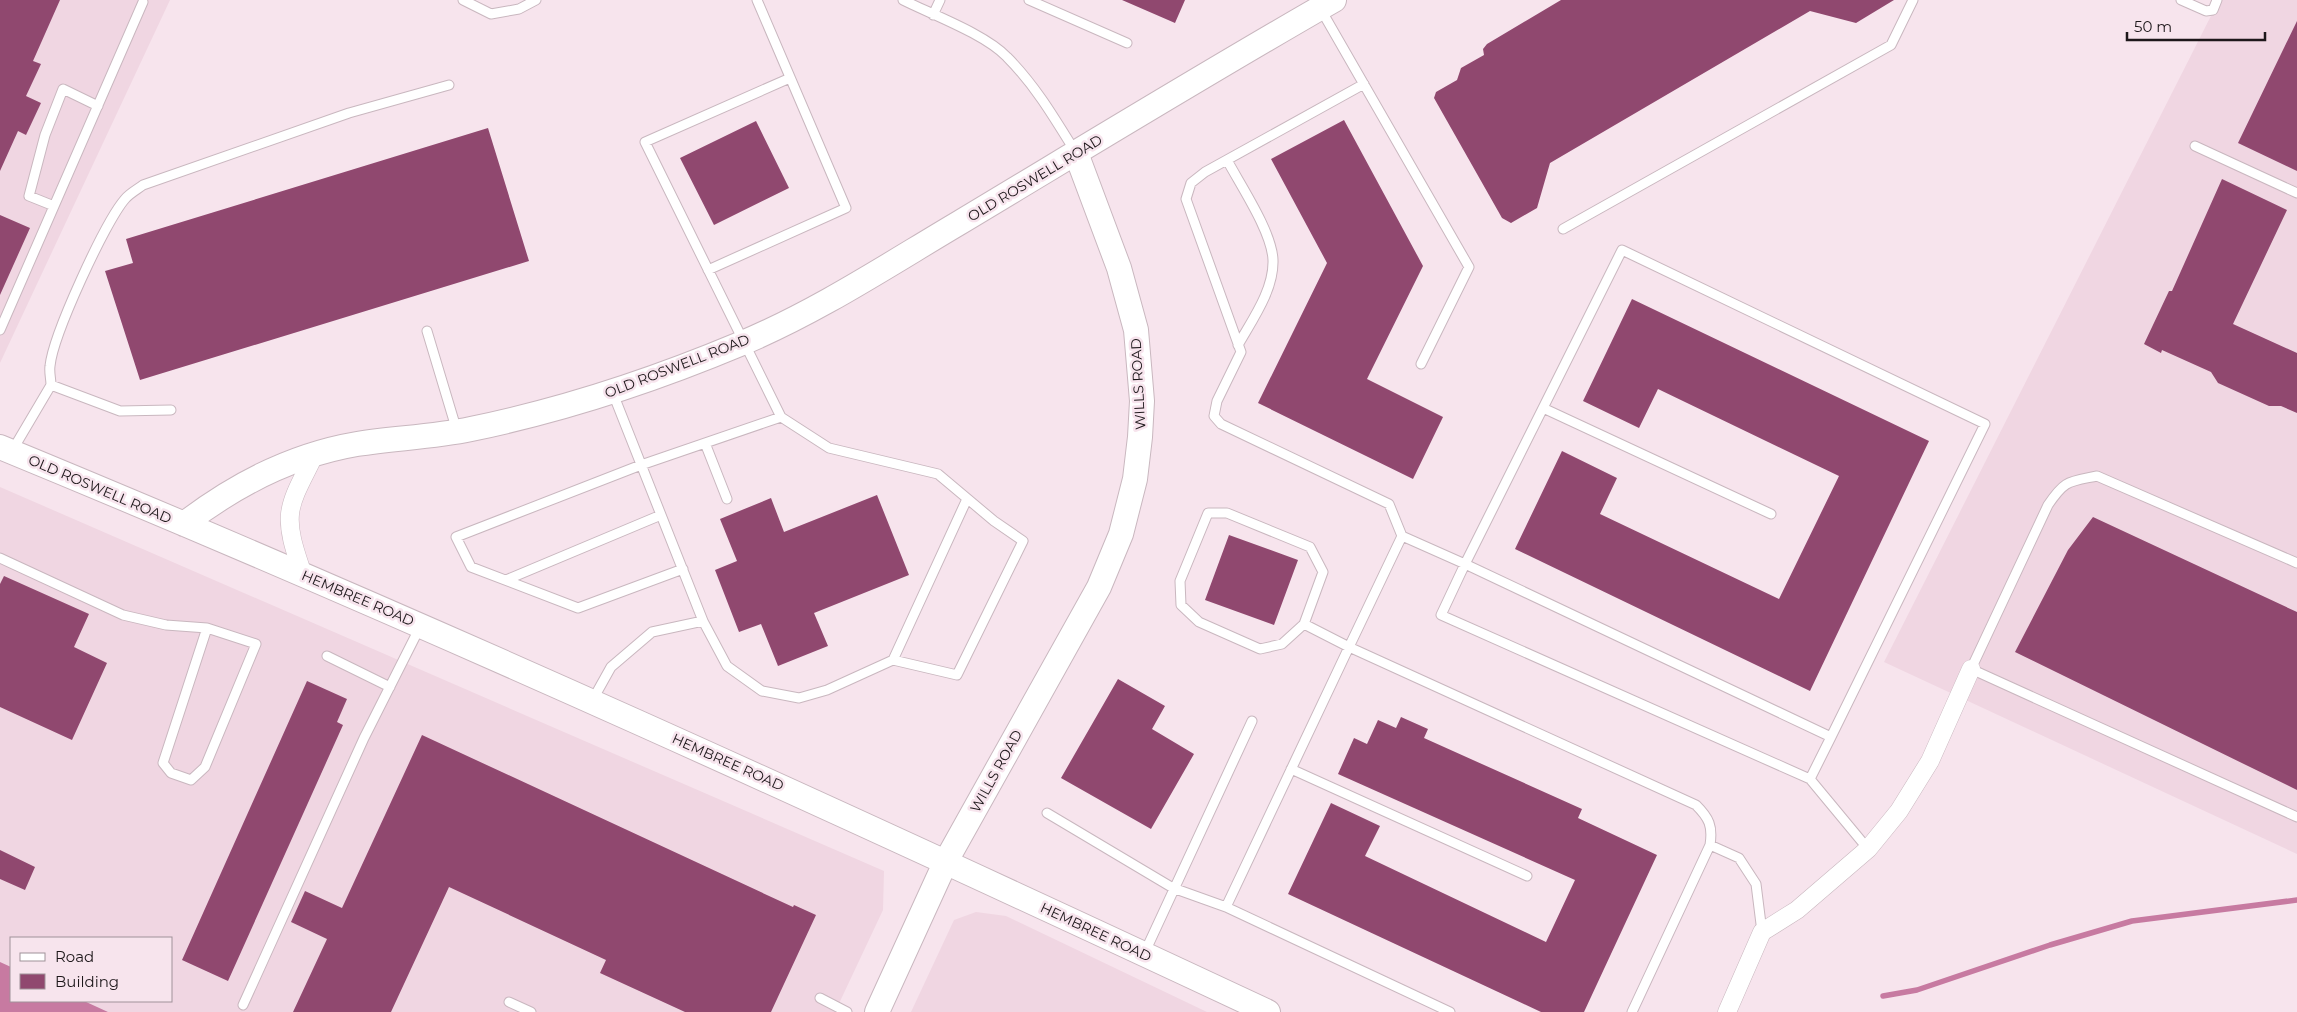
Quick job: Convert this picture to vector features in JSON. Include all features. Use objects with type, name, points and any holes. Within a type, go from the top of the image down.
[{"type":"street","name":"OLD ROSWELL ROAD","points":[[6,450],[184,524],[212,503],[247,481],[278,466],[315,453],[358,444],[457,432],[591,399],[744,342],[835,296],[1323,3]]},
{"type":"street","name":"WILLS ROAD","points":[[877,1012],[946,861],[1099,587],[1121,534],[1135,479],[1142,401],[1136,330],[1120,268],[1076,153]]},
{"type":"street","points":[[303,575],[291,532],[290,515],[292,502],[315,453]]},
{"type":"street","name":"HEMBREE ROAD","points":[[184,524],[421,624],[946,861],[1268,1012]]},
{"type":"street","points":[[1727,1012],[1762,932],[1797,910],[1868,849],[1899,811],[1930,761],[1971,669]]},
{"type":"lane","points":[[462,0],[491,14],[519,9],[536,0]]},
{"type":"lane","points":[[708,270],[846,208],[757,0]]},
{"type":"lane","name":"WILLS ROAD","points":[[903,0],[982,39],[1006,55],[1045,101],[1076,153]]},
{"type":"lane","points":[[933,15],[940,0]]},
{"type":"lane","points":[[1029,0],[1127,43]]},
{"type":"lane","points":[[1563,229],[1891,45],[1913,0]]},
{"type":"lane","points":[[2181,0],[2206,11],[2213,10],[2217,0]]},
{"type":"lane","points":[[0,330],[143,2]]},
{"type":"lane","points":[[1323,3],[1364,84],[1469,267],[1421,364]]},
{"type":"lane","points":[[612,391],[703,621],[727,666],[762,691],[798,698],[826,690],[893,660],[957,675],[1023,541],[994,521],[938,474],[829,448],[781,417],[645,142],[790,78]]},
{"type":"lane","points":[[1364,84],[1205,172],[1191,183],[1186,199],[1241,352],[1217,401],[1214,416],[1221,424],[1389,504],[1402,536],[1831,737]]},
{"type":"lane","points":[[6,450],[51,385],[50,365],[82,279],[117,211],[132,193],[143,185],[349,113],[448,85]]},
{"type":"lane","points":[[54,206],[29,196],[45,135],[63,89],[98,106]]},
{"type":"lane","points":[[2195,146],[2297,193]]},
{"type":"lane","points":[[1227,160],[1270,242],[1273,261],[1269,282],[1238,345]]},
{"type":"lane","points":[[1810,780],[1985,424],[1622,250],[1441,615],[1810,780],[1868,849]]},
{"type":"lane","points":[[426,331],[457,432]]},
{"type":"lane","points":[[51,385],[120,411],[171,410]]},
{"type":"lane","points":[[1543,408],[1771,514]]},
{"type":"lane","points":[[683,569],[578,608],[472,567],[456,537],[641,465],[781,417]]},
{"type":"lane","points":[[705,443],[727,499]]},
{"type":"lane","points":[[2297,563],[2097,476],[2076,480],[2062,486],[2048,505],[1971,669],[2297,817]]},
{"type":"lane","points":[[893,660],[968,499]]},
{"type":"lane","points":[[1227,512],[1310,547],[1323,572],[1304,624],[1282,644],[1260,649],[1199,622],[1181,605],[1180,581],[1208,514],[1227,512]]},
{"type":"lane","points":[[506,580],[661,515]]},
{"type":"lane","points":[[1226,908],[1402,536]]},
{"type":"lane","points":[[0,558],[124,616],[166,625],[207,628],[256,644],[205,767],[191,780],[171,774],[163,763],[207,628]]},
{"type":"lane","points":[[592,701],[611,667],[652,632],[703,621]]},
{"type":"lane","points":[[243,1005],[364,738],[421,624]]},
{"type":"lane","points":[[1304,624],[1349,647],[1696,805],[1708,817],[1713,830],[1710,845],[1632,1012]]},
{"type":"lane","points":[[327,656],[390,687]]},
{"type":"lane","points":[[1144,954],[1252,721]]},
{"type":"lane","points":[[1292,768],[1528,876]]},
{"type":"lane","points":[[1047,813],[1173,888],[1226,908],[1450,1012]]},
{"type":"lane","points":[[1710,845],[1739,858],[1756,884],[1762,932]]},
{"type":"lane","points":[[820,998],[847,1012]]},
{"type":"lane","points":[[509,1002],[531,1012]]},
{"type":"shaded area","points":[[0,0],[170,0],[0,363]]},
{"type":"shaded area","points":[[2219,0],[2297,0],[2297,854],[1884,662]]},
{"type":"shaded area","points":[[0,487],[884,871],[883,910],[835,1012],[0,1012]]},
{"type":"shaded area","points":[[976,912],[1006,916],[1207,1012],[911,1012],[954,920]]},
{"type":"shaded area","points":[[0,962],[10,967],[10,1002],[86,1002],[108,1012],[0,1012]]},
{"type":"building","points":[[0,0],[60,0],[33,61],[41,64],[26,96],[41,103],[26,135],[18,131],[0,171]]},
{"type":"building","points":[[1122,0],[1185,0],[1175,23]]},
{"type":"building","points":[[1561,0],[1894,0],[1856,23],[1810,11],[1550,163],[1537,208],[1511,223],[1502,218],[1434,98],[1436,92],[1457,80],[1461,68],[1484,55],[1483,49],[1487,44]]},
{"type":"building","points":[[2297,21],[2297,171],[2238,143]]},
{"type":"building","points":[[1344,120],[1423,266],[1367,379],[1443,417],[1413,479],[1258,403],[1327,263],[1271,159]]},
{"type":"building","points":[[756,121],[789,188],[714,225],[680,158]]},
{"type":"building","points":[[488,128],[529,261],[140,380],[105,271],[133,263],[126,239]]},
{"type":"building","points":[[2222,179],[2287,210],[2233,324],[2297,353],[2297,413],[2281,406],[2269,406],[2218,383],[2211,372],[2162,350],[2161,353],[2144,344],[2169,291],[2172,291]]},
{"type":"building","points":[[0,215],[30,228],[0,295]]},
{"type":"building","points":[[1632,299],[1929,441],[1810,691],[1515,549],[1562,451],[1617,478],[1600,514],[1779,599],[1839,476],[1658,389],[1639,428],[1583,401]]},
{"type":"building","points":[[877,495],[909,575],[814,613],[828,646],[778,666],[761,624],[739,632],[715,570],[737,561],[720,519],[771,498],[784,532]]},
{"type":"building","points":[[2093,517],[2297,612],[2297,790],[2015,652],[2068,550]]},
{"type":"building","points":[[1229,535],[1298,560],[1274,625],[1205,600]]},
{"type":"building","points":[[4,576],[89,614],[74,647],[107,663],[72,740],[0,707],[0,584]]},
{"type":"building","points":[[1118,679],[1165,706],[1152,729],[1194,754],[1151,829],[1061,778]]},
{"type":"building","points":[[307,681],[347,699],[337,722],[343,725],[228,981],[182,960]]},
{"type":"building","points":[[1401,717],[1428,729],[1424,738],[1582,809],[1578,818],[1657,855],[1584,1012],[1541,1012],[1288,894],[1331,803],[1380,826],[1365,856],[1546,942],[1575,880],[1338,774],[1354,738],[1367,744],[1378,720],[1396,728]]},
{"type":"building","points":[[422,735],[793,907],[794,905],[816,915],[771,1012],[685,1012],[600,973],[606,960],[449,887],[391,1012],[293,1012],[327,939],[291,922],[305,891],[342,908]]},
{"type":"building","points":[[0,850],[35,867],[25,890],[0,879]]},
{"type":"waterway","points":[[1883,996],[1917,990],[2050,945],[2132,921],[2297,900]]}]
